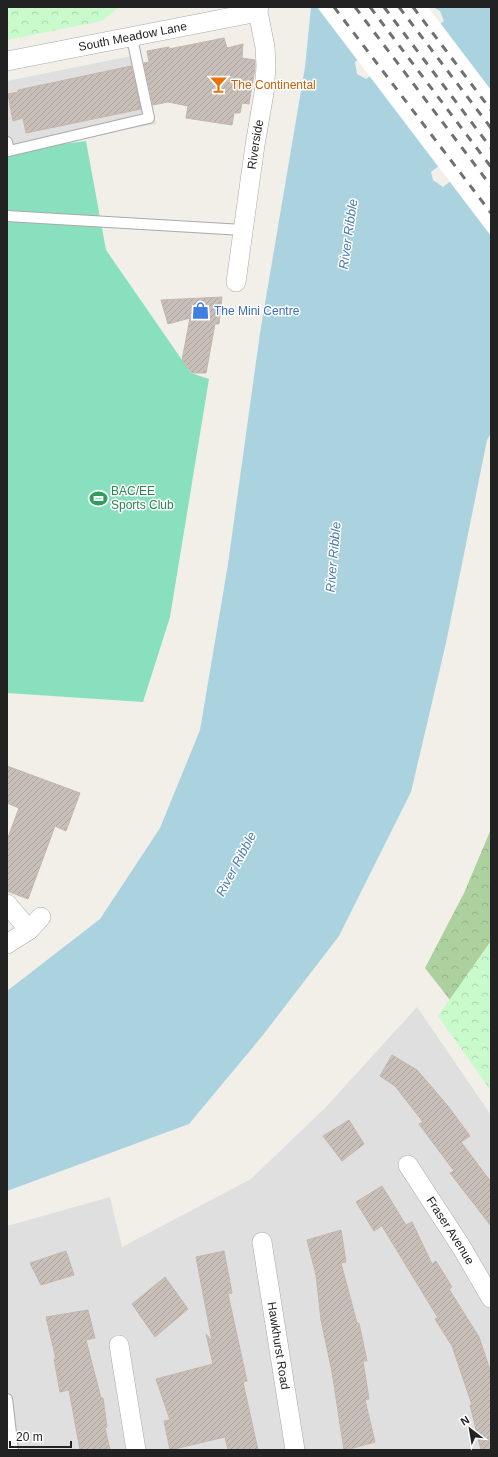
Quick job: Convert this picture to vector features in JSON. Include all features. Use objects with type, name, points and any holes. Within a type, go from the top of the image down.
[{"type":"street","name":"South Meadow Lane","points":[[7,61],[132,38],[258,10]]},
{"type":"street","name":"Riverside","points":[[236,282],[264,93],[266,66],[265,47],[258,10]]},
{"type":"street","points":[[7,904],[35,923],[7,944]]},
{"type":"street","name":"Fraser Avenue","points":[[408,1165],[462,1248],[491,1298]]},
{"type":"street","name":"Hawkhurst Road","points":[[262,1242],[295,1450]]},
{"type":"street","points":[[119,1345],[136,1450]]},
{"type":"lane","points":[[7,142],[9,151],[149,118],[132,38]]},
{"type":"lane","points":[[7,216],[243,230]]},
{"type":"lane","points":[[7,1399],[13,1450]]},
{"type":"shaded area","points":[[141,54],[156,124],[7,150],[7,81]]},
{"type":"shaded area","points":[[417,1007],[491,1115],[491,1450],[7,1450],[7,1226],[110,1197],[122,1247],[251,1179],[325,1108]]},
{"type":"green space","points":[[7,7],[119,7],[102,21],[7,40]]},
{"type":"green space","name":"BAC/EE Sports Club","points":[[86,141],[106,250],[191,373],[209,379],[170,617],[143,702],[7,693],[7,151]]},
{"type":"green space","points":[[491,829],[491,941],[450,1000],[425,968],[464,893]]},
{"type":"green space","points":[[491,941],[491,1091],[438,1016]]},
{"type":"water","name":"River Ribble","points":[[311,7],[430,7],[355,62],[357,74],[366,79],[444,21],[440,11],[433,7],[491,7],[491,125],[431,172],[433,180],[443,187],[491,150],[491,433],[487,440],[446,643],[411,792],[339,936],[263,1035],[189,1124],[7,1191],[7,991],[100,919],[160,828],[200,730],[228,564],[260,333],[305,67]]},
{"type":"pier","points":[[317,7],[428,7],[491,90],[491,236]]},
{"type":"building","name":"The Continental","points":[[224,38],[227,48],[243,44],[242,58],[255,60],[249,104],[242,103],[240,113],[234,113],[232,125],[186,118],[188,106],[168,102],[153,105],[144,63],[149,62],[147,51],[169,47],[169,49]]},
{"type":"building","points":[[131,66],[141,109],[26,133],[23,118],[13,121],[8,94],[18,92],[18,90]]},
{"type":"building","points":[[222,297],[219,324],[215,324],[206,373],[192,373],[182,360],[190,318],[168,324],[161,300]]},
{"type":"building","points":[[7,766],[80,793],[66,831],[55,826],[28,899],[7,891],[7,840],[19,808],[7,803]]},
{"type":"building","points":[[392,1055],[417,1070],[448,1106],[470,1136],[461,1142],[491,1182],[491,1226],[450,1173],[454,1171],[419,1124],[423,1122],[395,1086],[380,1076]]},
{"type":"building","points":[[349,1120],[364,1144],[342,1161],[323,1136]]},
{"type":"building","points":[[382,1186],[406,1225],[412,1222],[432,1264],[436,1261],[452,1287],[449,1289],[479,1337],[491,1373],[491,1450],[481,1450],[470,1405],[472,1405],[452,1346],[435,1319],[438,1318],[382,1226],[374,1231],[356,1202]]},
{"type":"building","points":[[341,1230],[346,1262],[341,1263],[357,1323],[359,1323],[367,1361],[363,1361],[369,1399],[365,1400],[375,1442],[346,1450],[344,1450],[332,1372],[321,1320],[316,1275],[307,1240]]},
{"type":"building","points":[[66,1251],[74,1275],[41,1285],[30,1263]]},
{"type":"building","points":[[224,1251],[232,1293],[228,1294],[247,1381],[243,1382],[258,1450],[228,1450],[225,1437],[170,1450],[164,1421],[170,1420],[156,1379],[213,1364],[206,1334],[212,1341],[196,1257]]},
{"type":"building","points":[[165,1277],[188,1309],[155,1337],[132,1304]]},
{"type":"building","points":[[88,1310],[95,1338],[86,1340],[101,1398],[103,1398],[107,1427],[105,1428],[110,1450],[80,1450],[69,1390],[60,1392],[54,1359],[56,1359],[46,1317]]},
{"type":"railway","points":[[334,7],[491,213]]},
{"type":"railway","points":[[355,7],[491,186]]},
{"type":"railway","points":[[370,7],[491,167]]},
{"type":"railway","points":[[384,7],[491,148]]},
{"type":"railway","points":[[399,7],[491,128]]},
{"type":"railway","points":[[413,7],[491,110]]},
{"type":"place","name":"The Continental","points":[[218,85]]},
{"type":"place","name":"The Mini Centre","points":[[201,311]]},
{"type":"place","name":"BAC/EE Sports Club","points":[[98,498]]}]
